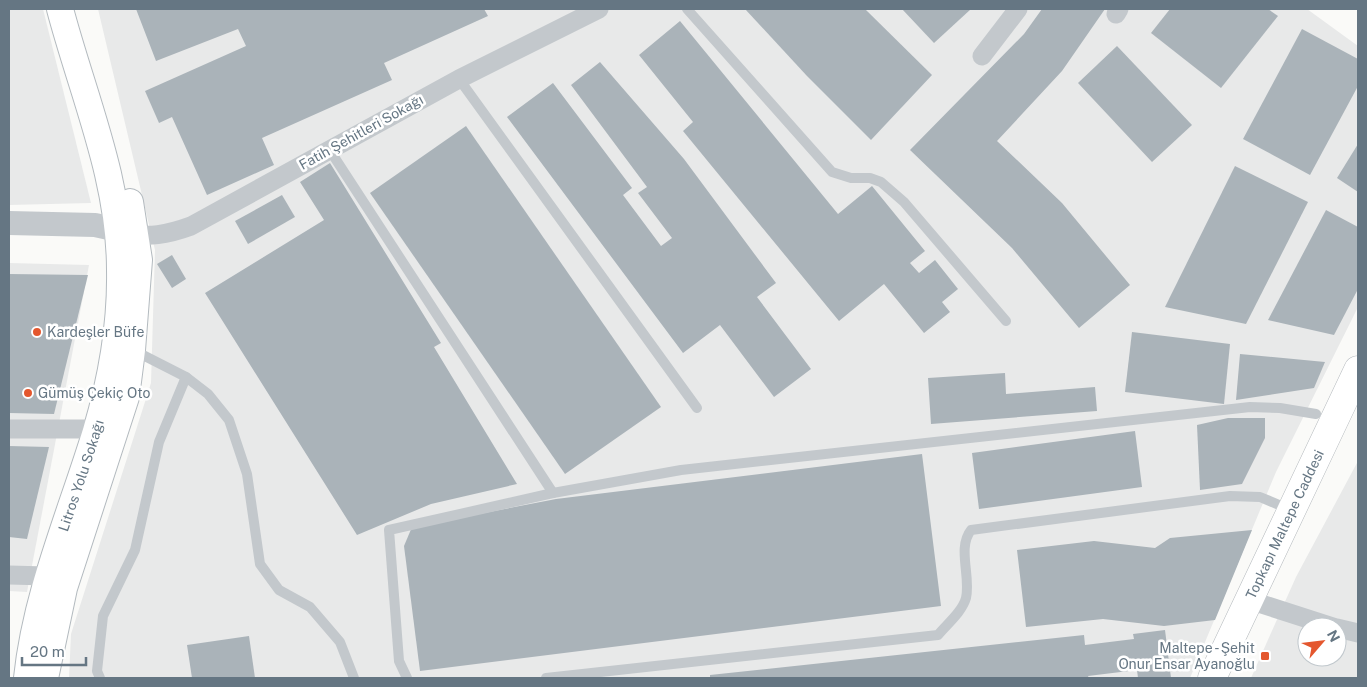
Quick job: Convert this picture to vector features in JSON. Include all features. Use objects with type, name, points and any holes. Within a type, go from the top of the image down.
[{"type":"main road","name":"Litros Yolu Sokağı","points":[[45,678],[64,588],[126,397],[132,350],[139,260],[128,233],[110,176],[60,9]]},
{"type":"main road","name":"Litros Yolu Sokağı","points":[[27,678],[47,576],[96,429],[116,335],[120,270],[128,233],[127,183],[78,9]]},
{"type":"main road","name":"Topkapı Maltepe Caddesi","points":[[1212,678],[1293,511],[1325,417],[1358,370]]},
{"type":"street","name":"Fatih Şehitleri Sokağı","points":[[128,233],[171,234],[191,226],[459,79],[599,9]]},
{"type":"street","points":[[982,56],[1018,9]]},
{"type":"street","points":[[9,223],[95,225],[128,233]]},
{"type":"street","points":[[9,429],[96,429]]},
{"type":"street","points":[[9,575],[47,576]]},
{"type":"street","points":[[1250,600],[1304,617]]},
{"type":"lane","points":[[687,9],[832,172],[851,178],[870,178],[881,182],[896,195],[1006,321]]},
{"type":"lane","points":[[459,79],[697,408]]},
{"type":"lane","points":[[329,149],[553,493]]},
{"type":"lane","points":[[132,350],[186,377],[208,394],[229,420],[248,474],[260,564],[279,590],[310,607],[340,642],[354,678]]},
{"type":"lane","points":[[100,678],[97,671],[103,616],[135,550],[159,442],[186,377]]},
{"type":"lane","points":[[406,678],[399,661],[389,530],[553,493],[680,470],[1201,412],[1250,408],[1280,408],[1325,417]]},
{"type":"lane","points":[[546,678],[938,635],[956,614],[965,599],[968,578],[964,544],[966,536],[971,530],[1230,496],[1260,497],[1293,511]]},
{"type":"shaded area","points":[[9,9],[43,9],[91,203],[9,205]]},
{"type":"shaded area","points":[[98,9],[1307,9],[1358,46],[1358,307],[1276,472],[1190,678],[69,678],[71,634],[151,383],[155,250]]},
{"type":"shaded area","points":[[9,263],[89,265],[27,592],[9,591]]},
{"type":"shaded area","points":[[1358,461],[1358,678],[1251,678],[1296,577]]},
{"type":"building","points":[[136,9],[484,9],[488,16],[384,63],[392,80],[262,138],[274,165],[207,195],[172,117],[159,123],[145,91],[246,46],[238,29],[156,61]]},
{"type":"building","points":[[745,9],[865,9],[932,75],[871,140],[807,76]]},
{"type":"building","points":[[902,9],[971,9],[934,43]]},
{"type":"building","points":[[1042,9],[1105,9],[1062,71],[997,141],[1062,203],[1130,285],[1079,328],[1012,248],[910,150],[1024,34]]},
{"type":"building","points":[[1170,9],[1268,9],[1278,16],[1221,88],[1151,33]]},
{"type":"building","points":[[680,21],[838,214],[872,186],[925,251],[910,263],[919,273],[935,260],[958,289],[942,302],[950,312],[924,333],[884,284],[839,321],[683,131],[693,122],[639,55]]},
{"type":"building","points":[[1302,29],[1358,59],[1358,86],[1310,175],[1243,139]]},
{"type":"building","points":[[1117,46],[1192,125],[1152,162],[1078,83]]},
{"type":"building","points":[[600,62],[684,159],[776,283],[757,297],[811,369],[774,397],[720,325],[683,353],[507,117],[553,83],[632,188],[623,195],[661,246],[672,238],[638,193],[647,187],[571,85]]},
{"type":"building","points":[[466,126],[661,407],[565,474],[370,193]]},
{"type":"building","points":[[1358,144],[1358,192],[1337,178]]},
{"type":"building","points":[[330,163],[441,343],[434,347],[517,484],[431,504],[357,535],[205,293],[324,220],[300,182]]},
{"type":"building","points":[[1235,166],[1308,202],[1246,324],[1165,307]]},
{"type":"building","points":[[282,195],[295,217],[248,244],[235,221]]},
{"type":"building","points":[[1326,210],[1358,227],[1358,289],[1334,335],[1268,320]]},
{"type":"building","points":[[172,255],[186,279],[172,288],[157,264]]},
{"type":"building","points":[[9,274],[88,275],[54,414],[9,413]]},
{"type":"building","points":[[1132,332],[1230,344],[1224,404],[1125,392]]},
{"type":"building","points":[[1240,354],[1325,362],[1314,388],[1236,400]]},
{"type":"building","points":[[1005,373],[1006,394],[1095,387],[1097,411],[931,424],[928,378]]},
{"type":"building","points":[[1228,418],[1265,418],[1265,438],[1242,484],[1200,490],[1197,425]]},
{"type":"building","points":[[1135,431],[1142,487],[979,509],[972,453]]},
{"type":"building","points":[[9,446],[49,447],[27,539],[9,537]]},
{"type":"building","points":[[922,454],[941,606],[420,671],[404,546],[412,527],[556,499]]},
{"type":"building","points":[[1252,530],[1215,620],[1164,626],[1103,619],[1026,627],[1017,550],[1094,541],[1155,548],[1170,538]]},
{"type":"building","points":[[1165,630],[1171,678],[1138,678],[1137,670],[1088,676],[1089,678],[710,678],[710,675],[1084,635],[1085,645],[1134,639],[1133,634]]},
{"type":"building","points":[[249,636],[255,678],[192,678],[187,645]]},
{"type":"place","name":"Kardeşler Büfe","points":[[37,332]]},
{"type":"place","name":"Gümüş Çekiç Oto","points":[[28,393]]},
{"type":"place","name":"Maltepe - Şehit Onur Ensar Ayanoğlu","points":[[1265,656]]}]
